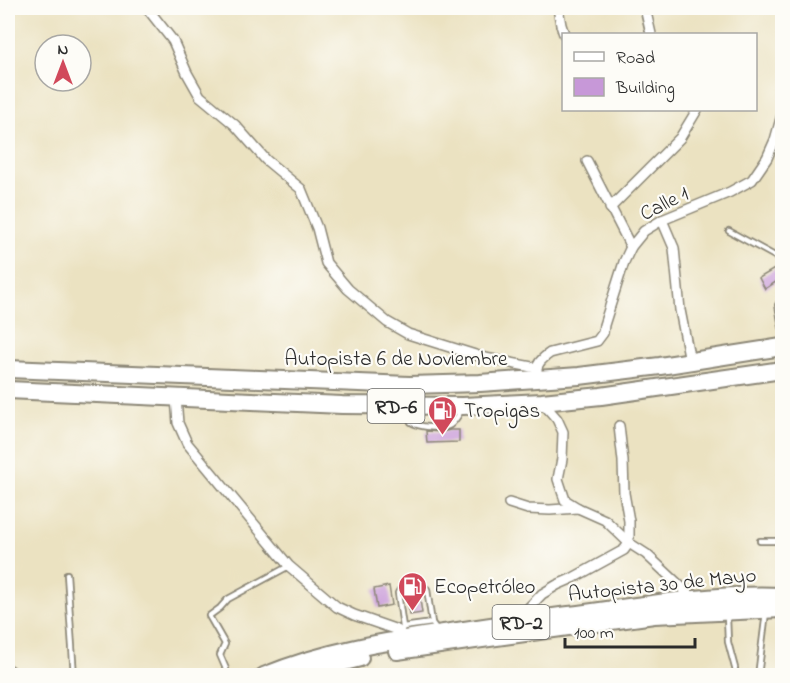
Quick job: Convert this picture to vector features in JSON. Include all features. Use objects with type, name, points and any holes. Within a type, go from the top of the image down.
[{"type":"highway","name":"Autopista 6 de Noviembre","points":[[8,369],[409,385],[538,374],[579,376],[783,347]]},
{"type":"highway","name":"RD-6","points":[[8,390],[342,405],[463,405],[543,402],[783,370]]},
{"type":"highway","name":"Autopista 30 de Mayo","points":[[264,675],[293,664],[370,644],[402,633],[436,628],[515,623],[742,596],[778,600]]},
{"type":"highway","name":"Autopista 30 de Mayo","points":[[294,675],[372,655],[654,615],[727,611],[778,600]]},
{"type":"street","points":[[147,8],[172,41],[200,96],[235,125],[266,160],[301,189],[317,228],[326,263],[348,289],[387,322],[408,334],[538,374]]},
{"type":"street","points":[[558,8],[564,33]]},
{"type":"street","points":[[645,8],[651,33]]},
{"type":"street","points":[[610,208],[680,138],[696,111]]},
{"type":"street","name":"Calle 1","points":[[538,374],[545,356],[597,341],[603,333],[624,262],[631,247],[644,231],[662,220],[730,192],[752,180],[779,143],[783,115]]},
{"type":"street","points":[[587,162],[631,247]]},
{"type":"street","points":[[662,220],[674,248],[680,310],[690,361]]},
{"type":"street","points":[[176,398],[178,423],[187,443],[289,566],[337,607],[402,633]]},
{"type":"street","points":[[543,402],[557,419],[563,432],[562,459],[558,479],[565,500],[605,520],[629,543],[646,554],[694,600]]},
{"type":"street","points":[[515,623],[542,594],[624,550],[629,543],[629,521],[624,493],[619,426]]},
{"type":"street","points":[[509,503],[528,509],[578,508]]},
{"type":"street","points":[[8,669],[11,675]]},
{"type":"lane","points":[[729,231],[783,260]]},
{"type":"lane","points":[[782,300],[778,305],[783,327]]},
{"type":"lane","points":[[760,541],[783,541]]},
{"type":"lane","points":[[226,669],[220,656],[225,644],[210,616],[228,599],[289,566]]},
{"type":"lane","points":[[67,574],[74,675]]},
{"type":"lane","points":[[402,633],[398,593],[403,586],[420,585],[427,589],[436,628]]},
{"type":"lane","points":[[758,675],[778,600]]},
{"type":"lane","points":[[727,611],[728,642],[735,668]]},
{"type":"building","points":[[776,268],[782,278],[765,289],[759,278]]},
{"type":"building","name":"Tropigas","points":[[459,430],[459,442],[427,443],[426,431]]},
{"type":"building","points":[[389,586],[392,605],[377,608],[374,589]]},
{"type":"building","points":[[419,593],[422,613],[410,615],[406,595]]},
{"type":"place","name":"Tropigas","points":[[443,436]]},
{"type":"place","name":"Ecopetróleo","points":[[413,612]]}]
